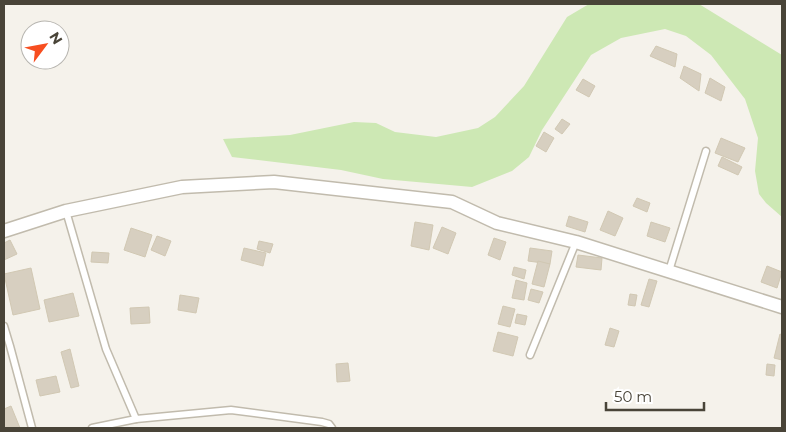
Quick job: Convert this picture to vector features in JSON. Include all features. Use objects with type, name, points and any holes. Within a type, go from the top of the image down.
[{"type":"street","points":[[4,231],[66,211],[182,186],[274,182],[452,202],[497,223],[576,242],[782,307]]},
{"type":"lane","points":[[669,271],[706,151]]},
{"type":"lane","points":[[66,211],[106,349],[136,419]]},
{"type":"lane","points":[[530,355],[576,242]]},
{"type":"lane","points":[[4,326],[32,428]]},
{"type":"lane","points":[[92,428],[136,419],[231,410],[322,422],[329,424],[332,428]]},
{"type":"green space","points":[[589,4],[699,4],[782,55],[782,217],[759,194],[755,171],[758,138],[745,99],[711,55],[686,36],[665,29],[621,38],[591,55],[542,130],[529,157],[512,171],[472,187],[383,179],[341,170],[232,157],[223,139],[290,135],[354,122],[376,123],[395,132],[436,137],[478,128],[495,117],[524,86],[567,17]]},
{"type":"building","points":[[656,46],[677,54],[675,67],[650,56]]},
{"type":"building","points":[[684,66],[701,74],[699,91],[680,78]]},
{"type":"building","points":[[710,78],[725,87],[721,101],[705,93]]},
{"type":"building","points":[[583,79],[595,86],[589,97],[576,90]]},
{"type":"building","points":[[562,119],[570,124],[562,134],[555,129]]},
{"type":"building","points":[[544,132],[554,138],[546,152],[536,146]]},
{"type":"building","points":[[721,138],[745,148],[738,162],[715,153]]},
{"type":"building","points":[[722,157],[742,167],[738,175],[718,166]]},
{"type":"building","points":[[637,198],[650,203],[647,212],[633,206]]},
{"type":"building","points":[[608,211],[623,218],[615,236],[600,230]]},
{"type":"building","points":[[569,216],[588,222],[585,232],[566,226]]},
{"type":"building","points":[[415,222],[433,225],[429,250],[411,246]]},
{"type":"building","points":[[651,222],[670,228],[665,242],[647,236]]},
{"type":"building","points":[[442,227],[456,233],[448,254],[433,248]]},
{"type":"building","points":[[131,228],[152,235],[145,257],[124,250]]},
{"type":"building","points":[[157,236],[171,241],[165,256],[151,250]]},
{"type":"building","points":[[494,238],[506,242],[500,260],[488,255]]},
{"type":"building","points":[[10,240],[17,254],[4,260],[4,243]]},
{"type":"building","points":[[259,241],[273,244],[270,253],[257,249]]},
{"type":"building","points":[[244,248],[266,253],[263,266],[241,260]]},
{"type":"building","points":[[530,248],[552,251],[550,264],[528,261]]},
{"type":"building","points":[[92,252],[109,253],[108,263],[91,262]]},
{"type":"building","points":[[578,255],[602,258],[601,270],[576,267]]},
{"type":"building","points":[[538,261],[550,264],[544,287],[532,284]]},
{"type":"building","points":[[767,266],[782,272],[777,288],[761,282]]},
{"type":"building","points":[[514,267],[526,270],[524,279],[512,275]]},
{"type":"building","points":[[31,268],[40,309],[13,315],[4,274]]},
{"type":"building","points":[[649,279],[657,281],[649,307],[641,305]]},
{"type":"building","points":[[516,280],[527,283],[524,300],[512,298]]},
{"type":"building","points":[[531,289],[543,292],[539,303],[528,300]]},
{"type":"building","points":[[73,293],[79,316],[49,322],[44,300]]},
{"type":"building","points":[[630,294],[637,295],[635,306],[628,305]]},
{"type":"building","points":[[180,295],[199,298],[196,313],[178,310]]},
{"type":"building","points":[[503,306],[515,309],[510,327],[498,324]]},
{"type":"building","points":[[149,307],[150,323],[131,324],[130,308]]},
{"type":"building","points":[[517,314],[527,316],[525,325],[515,323]]},
{"type":"building","points":[[610,328],[619,331],[614,347],[605,345]]},
{"type":"building","points":[[498,332],[518,337],[513,356],[493,351]]},
{"type":"building","points":[[780,334],[782,335],[782,360],[774,358]]},
{"type":"building","points":[[70,349],[79,386],[71,388],[61,352]]},
{"type":"building","points":[[348,363],[350,381],[337,382],[336,364]]},
{"type":"building","points":[[767,364],[775,365],[774,376],[766,375]]},
{"type":"building","points":[[56,376],[60,392],[40,396],[36,380]]},
{"type":"building","points":[[11,406],[20,428],[4,428],[4,409]]}]
